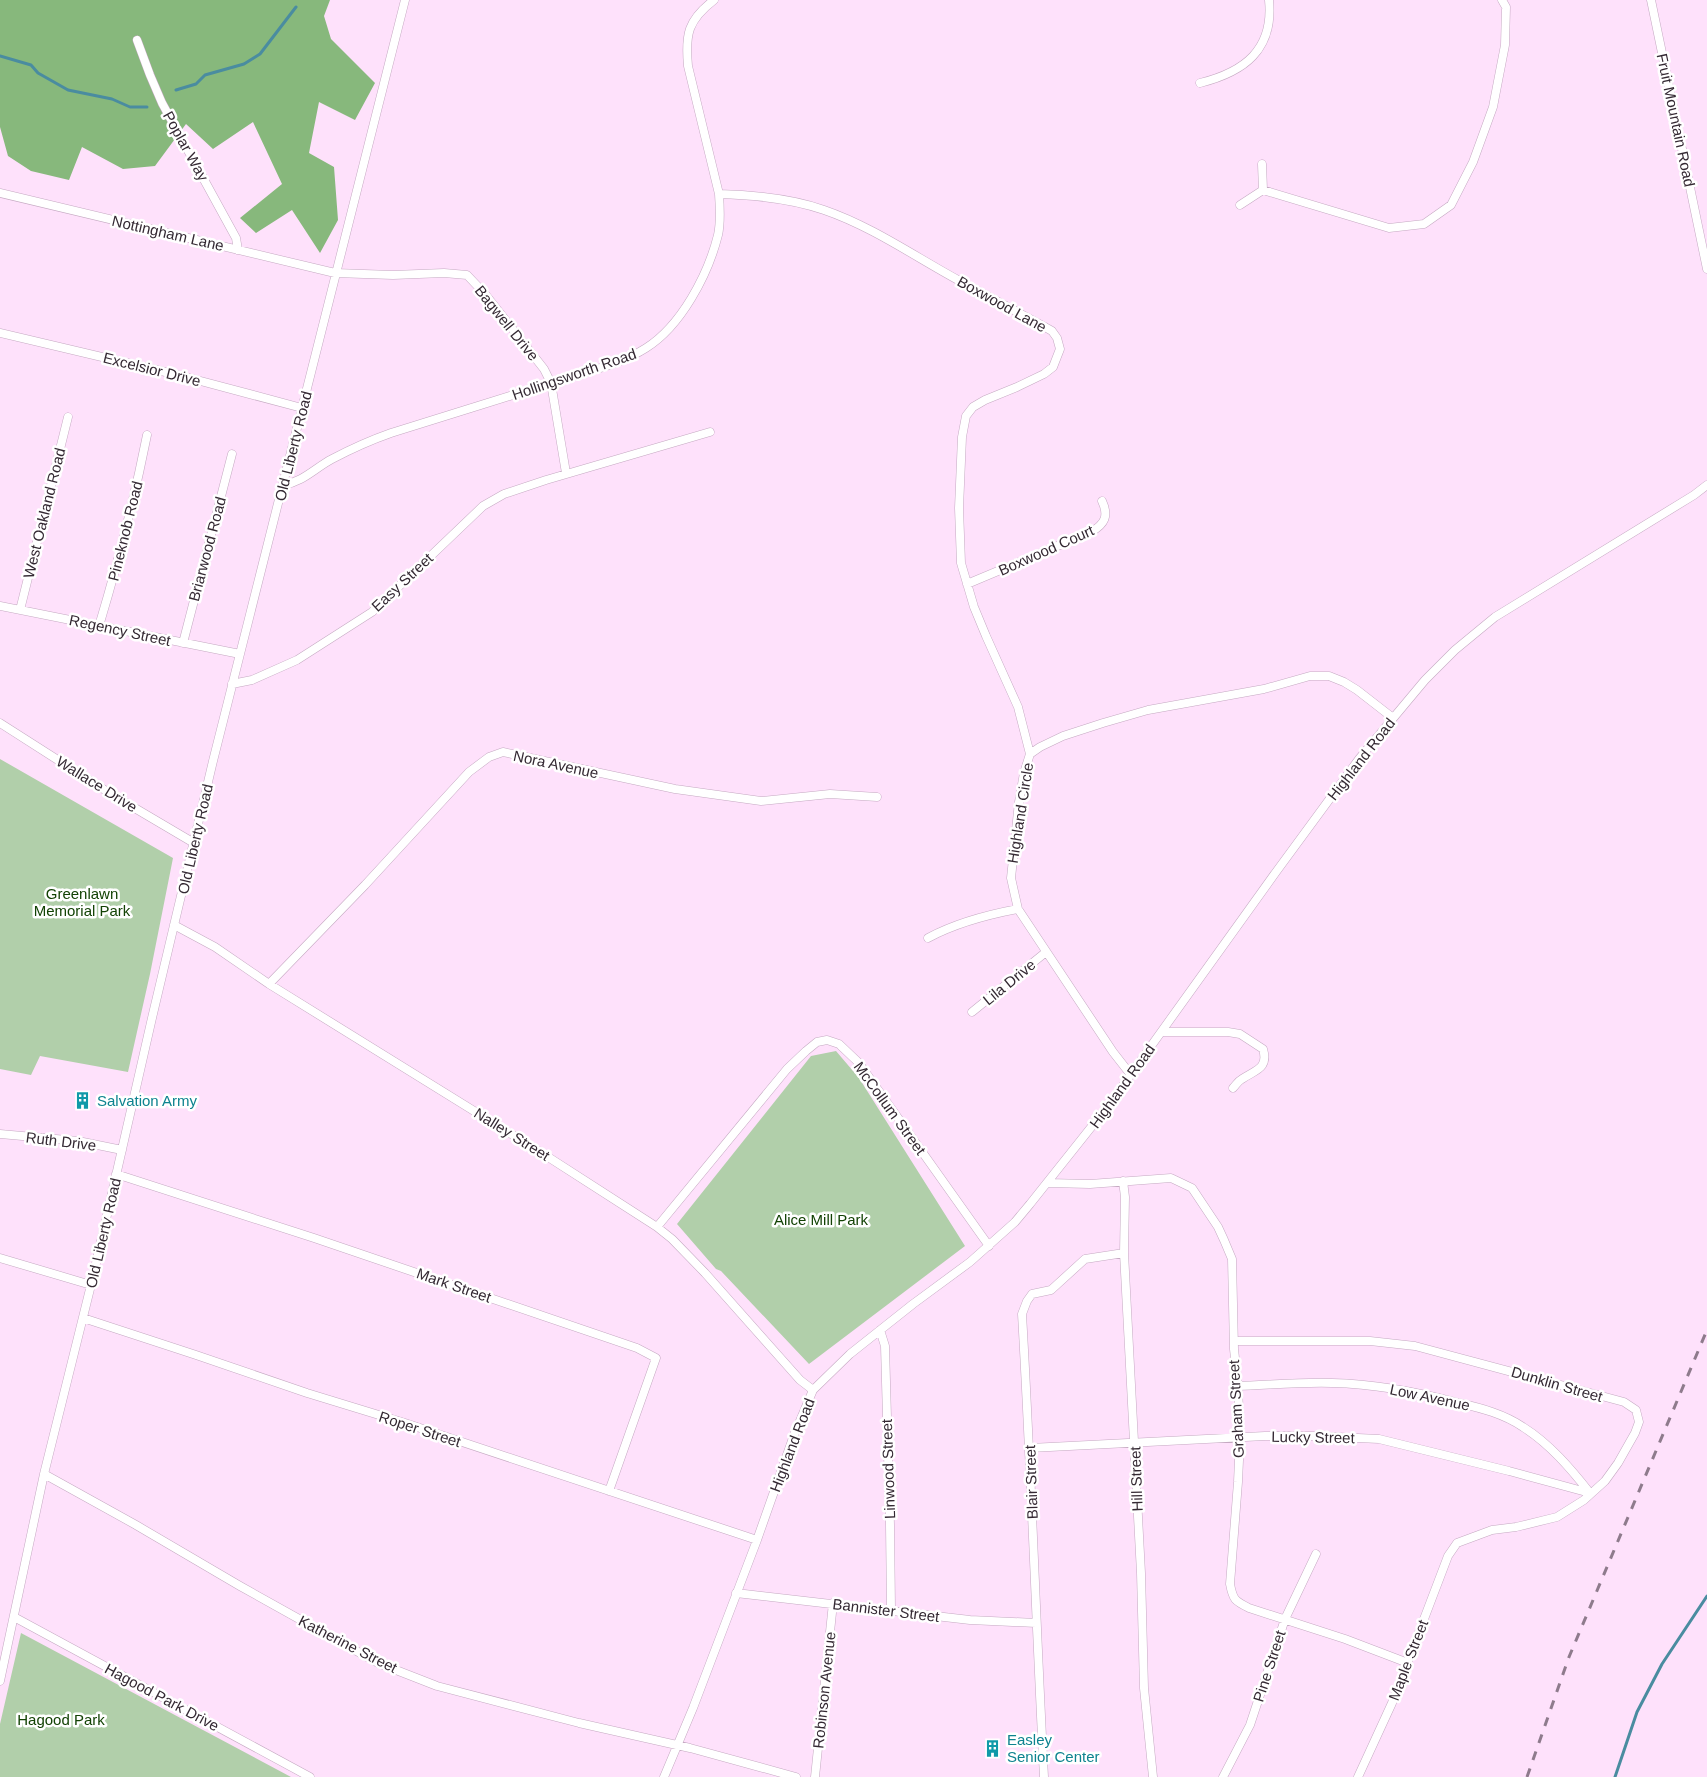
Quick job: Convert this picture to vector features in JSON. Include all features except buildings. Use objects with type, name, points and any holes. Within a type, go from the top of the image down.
[{"type":"street","name":"Old Liberty Road","points":[[0,1681],[44,1474],[91,1285],[232,684],[405,0]]},
{"type":"street","name":"Hollingsworth Road","points":[[283,485],[295,483],[331,460],[391,433],[613,363],[645,349],[661,338],[681,314],[704,274],[718,234],[719,194],[688,66],[686,44],[699,12],[714,0]]},
{"type":"street","points":[[1200,83],[1233,72],[1257,51],[1265,38],[1270,24],[1269,0]]},
{"type":"street","points":[[1240,205],[1263,190],[1389,228],[1424,224],[1451,205],[1473,162],[1493,107],[1505,45],[1506,7],[1502,0]]},
{"type":"street","name":"Fruit Mountain Road","points":[[1651,0],[1707,269]]},
{"type":"street","name":"Poplar Way","points":[[137,40],[162,103],[236,238],[238,250]]},
{"type":"street","points":[[1262,164],[1263,190]]},
{"type":"street","name":"Nottingham Lane","points":[[0,193],[335,274]]},
{"type":"street","name":"Boxwood Lane","points":[[719,194],[759,195],[822,209],[856,222],[958,281],[1052,331],[1057,338],[1060,349],[1053,367],[1044,374],[973,406],[966,416],[962,437],[959,508],[962,563],[967,584],[986,636],[1018,707],[1030,754]]},
{"type":"street","name":"Bagwell Drive","points":[[335,274],[393,275],[444,273],[467,275],[486,294],[538,361],[551,383]]},
{"type":"street","name":"Excelsior Drive","points":[[0,333],[169,373],[302,408]]},
{"type":"street","points":[[551,383],[566,473]]},
{"type":"street","name":"West Oakland Road","points":[[20,610],[68,417]]},
{"type":"street","name":"Easy Street","points":[[232,684],[252,680],[297,660],[372,612],[483,506],[504,494],[566,473],[710,432]]},
{"type":"street","name":"Pineknob Road","points":[[100,626],[134,496],[147,435]]},
{"type":"street","name":"Briarwood Road","points":[[183,643],[232,454]]},
{"type":"street","name":"Highland Road","points":[[664,1777],[678,1746],[813,1390],[850,1354],[912,1304],[970,1262],[1015,1222],[1108,1106],[1359,759],[1425,680],[1455,650],[1496,616],[1694,495],[1707,485]]},
{"type":"street","name":"Boxwood Court","points":[[967,584],[1099,528],[1104,521],[1106,510],[1102,501]]},
{"type":"street","name":"Regency Street","points":[[0,606],[240,654]]},
{"type":"street","name":"Highland Circle","points":[[1131,1074],[1113,1052],[1018,909],[1011,878],[1019,802],[1030,754],[1063,736],[1148,710],[1264,689],[1310,676],[1329,676],[1344,682],[1358,690],[1393,718]]},
{"type":"street","name":"Wallace Drive","points":[[0,723],[111,794],[194,843]]},
{"type":"street","name":"Nora Avenue","points":[[269,984],[469,772],[489,757],[504,752],[675,789],[761,801],[830,794],[877,797]]},
{"type":"street","points":[[928,938],[943,930],[984,916],[1018,909]]},
{"type":"street","name":"Nalley Street","points":[[174,925],[215,947],[269,984],[553,1159],[658,1227],[705,1273],[800,1380],[813,1390]]},
{"type":"street","name":"Lila Drive","points":[[972,1012],[1046,952]]},
{"type":"street","points":[[1162,1032],[1228,1032],[1240,1034],[1263,1049],[1264,1063],[1233,1088]]},
{"type":"street","name":"McCollum Street","points":[[658,1227],[787,1069],[817,1042],[827,1040],[839,1044],[859,1064],[989,1246]]},
{"type":"street","name":"Ruth Drive","points":[[0,1134],[78,1142],[122,1150]]},
{"type":"street","name":"Mark Street","points":[[116,1174],[398,1266],[637,1348],[656,1358],[610,1491]]},
{"type":"street","name":"Graham Street","points":[[1048,1183],[1090,1184],[1171,1178],[1192,1188],[1218,1227],[1232,1259],[1234,1341],[1240,1438],[1230,1584],[1232,1595],[1236,1601],[1249,1608],[1378,1651],[1408,1663]]},
{"type":"street","name":"Hill Street","points":[[1123,1182],[1125,1197],[1124,1253],[1144,1688],[1153,1777]]},
{"type":"street","name":"Blair Street","points":[[1044,1777],[1030,1448],[1022,1314],[1027,1300],[1032,1294],[1051,1290],[1085,1259],[1124,1253]]},
{"type":"street","points":[[0,1258],[91,1285]]},
{"type":"street","name":"Roper Street","points":[[83,1318],[307,1394],[405,1423],[757,1540]]},
{"type":"street","name":"Linwood Street","points":[[880,1330],[885,1346],[891,1610]]},
{"type":"street","name":"Dunklin Street","points":[[1234,1341],[1370,1341],[1415,1346],[1624,1402],[1636,1410],[1639,1422],[1618,1463],[1605,1481],[1584,1500],[1557,1517],[1516,1527],[1492,1530],[1457,1543]]},
{"type":"street","name":"Low Avenue","points":[[1238,1386],[1332,1383],[1372,1386],[1426,1394],[1482,1409],[1523,1427],[1572,1470],[1590,1493]]},
{"type":"street","name":"Lucky Street","points":[[1030,1448],[1307,1436],[1379,1439],[1590,1493]]},
{"type":"street","name":"Katherine Street","points":[[44,1474],[378,1663],[437,1686],[796,1777]]},
{"type":"street","name":"Maple Street","points":[[1358,1777],[1392,1703],[1448,1556],[1457,1543]]},
{"type":"street","name":"Pine Street","points":[[1223,1777],[1250,1725],[1285,1619],[1316,1554]]},
{"type":"street","name":"Bannister Street","points":[[736,1593],[970,1620],[1036,1624]]},
{"type":"street","name":"Robinson Avenue","points":[[815,1777],[833,1603]]},
{"type":"street","name":"Hagood Park Drive","points":[[14,1617],[310,1777]]},
{"type":"green space","points":[[0,0],[330,0],[324,16],[331,39],[375,83],[355,120],[319,102],[309,153],[334,167],[338,220],[320,253],[292,210],[256,233],[240,218],[282,184],[253,122],[213,149],[186,124],[155,166],[123,169],[82,147],[69,180],[31,171],[8,156],[0,127]]},
{"type":"green space","name":"Greenlawn Memorial Park","points":[[0,759],[173,858],[128,1072],[40,1056],[31,1075],[0,1069]]},
{"type":"green space","name":"Alice Mill Park","points":[[836,1051],[859,1078],[965,1246],[809,1364],[721,1271],[716,1269],[677,1224],[811,1056]]},
{"type":"green space","name":"Hagood Park","points":[[21,1633],[291,1777],[0,1777],[0,1724]]},
{"type":"waterway","points":[[176,90],[196,84],[205,75],[244,64],[260,54],[296,7]]},
{"type":"waterway","points":[[0,56],[31,65],[38,73],[68,90],[112,99],[130,107],[147,107]]},
{"type":"waterway","points":[[1615,1777],[1637,1712],[1662,1664],[1707,1596]]},
{"type":"railway","points":[[1527,1777],[1569,1657],[1707,1330]]},
{"type":"place","name":"Salvation Army","points":[[83,1100]]},
{"type":"place","name":"Easley Senior Center","points":[[993,1748]]}]
